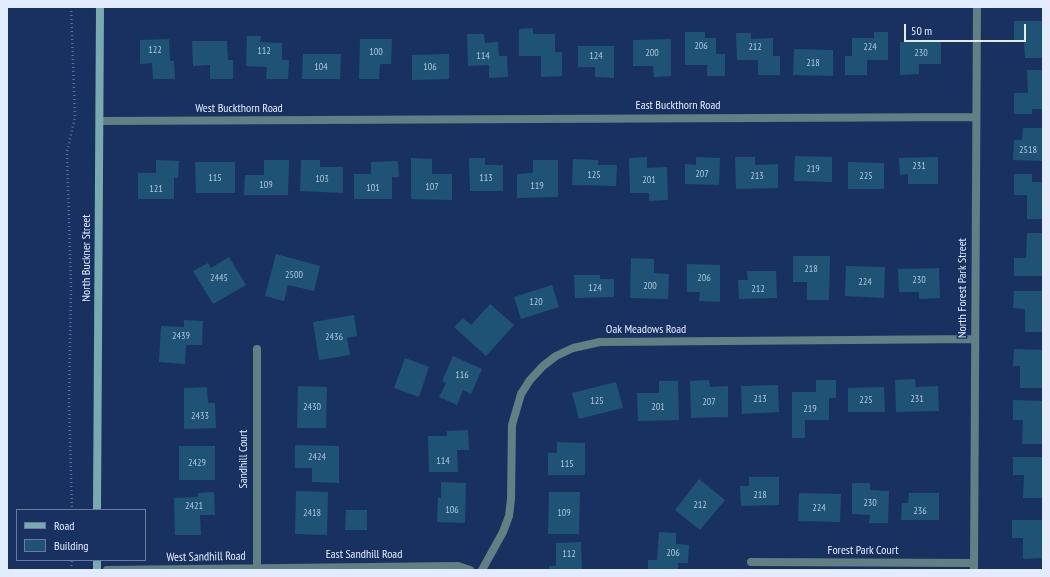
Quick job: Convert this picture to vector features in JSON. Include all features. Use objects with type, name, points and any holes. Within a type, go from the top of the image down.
[{"type":"main road","name":"North Buckner Street","points":[[97,509],[100,7]]},
{"type":"street","name":"North Forest Park Street","points":[[974,567],[977,7]]},
{"type":"street","name":"East Buckthorn Road","points":[[379,120],[976,117]]},
{"type":"street","name":"West Buckthorn Road","points":[[100,121],[379,120]]},
{"type":"street","name":"Oak Meadows Road","points":[[482,570],[510,516],[512,425],[521,394],[542,366],[556,356],[573,348],[600,342],[975,339]]},
{"type":"street","name":"Sandhill Court","points":[[257,349],[257,568]]},
{"type":"street","name":"Forest Park Court","points":[[751,562],[974,567]]},
{"type":"street","name":"East Sandhill Road","points":[[257,568],[458,566],[470,570]]},
{"type":"street","name":"West Sandhill Road","points":[[107,570],[257,568]]},
{"type":"path","points":[[71,7],[75,117],[67,152],[71,286],[69,402],[72,509]]},
{"type":"building","points":[[1014,21],[1043,21],[1043,58],[1025,58],[1024,41],[1014,41]]},
{"type":"building","points":[[533,28],[533,34],[555,34],[555,52],[562,52],[562,76],[541,77],[541,56],[519,56],[519,29]]},
{"type":"building","points":[[685,32],[705,32],[705,38],[716,38],[716,54],[725,54],[725,76],[707,76],[707,65],[685,65]]},
{"type":"building","points":[[874,32],[888,32],[888,60],[867,60],[867,75],[845,75],[845,56],[852,56],[852,38],[874,38]]},
{"type":"building","points":[[736,33],[751,33],[751,39],[773,38],[773,56],[780,56],[780,75],[758,75],[758,60],[737,60]]},
{"type":"building","points":[[467,34],[484,34],[485,43],[498,42],[499,56],[507,56],[508,77],[489,78],[489,65],[468,66]]},
{"type":"building","points":[[247,36],[261,36],[260,42],[282,43],[282,60],[289,60],[288,79],[266,79],[267,67],[246,66]]},
{"type":"building","points":[[169,39],[170,61],[174,61],[175,79],[153,79],[152,63],[140,64],[140,40]]},
{"type":"building","points":[[360,39],[392,39],[391,64],[380,64],[379,79],[359,79]]},
{"type":"building","points":[[671,39],[671,76],[654,77],[653,66],[633,66],[633,40]]},
{"type":"building","points":[[192,41],[227,41],[228,60],[233,60],[233,79],[210,79],[210,65],[193,66]]},
{"type":"building","points":[[941,41],[941,64],[919,64],[919,74],[900,75],[900,42]]},
{"type":"building","points":[[578,46],[614,46],[614,78],[595,77],[595,67],[578,67]]},
{"type":"building","points":[[794,49],[833,50],[833,76],[793,75]]},
{"type":"building","points":[[303,54],[341,54],[340,79],[302,79]]},
{"type":"building","points":[[449,54],[449,79],[412,80],[412,55]]},
{"type":"building","points":[[1027,70],[1043,70],[1043,109],[1032,109],[1032,114],[1014,114],[1014,93],[1028,93]]},
{"type":"building","points":[[1023,128],[1043,128],[1043,161],[1013,160],[1014,140],[1022,140]]},
{"type":"building","points":[[795,156],[832,157],[832,182],[794,181]]},
{"type":"building","points":[[647,157],[647,168],[667,167],[668,200],[649,201],[649,193],[630,193],[629,158]]},
{"type":"building","points":[[696,157],[720,158],[719,185],[685,184],[685,164],[696,165]]},
{"type":"building","points":[[735,157],[755,157],[755,165],[778,164],[778,188],[736,189]]},
{"type":"building","points":[[938,157],[938,184],[908,184],[908,174],[900,175],[899,158]]},
{"type":"building","points":[[411,158],[432,159],[432,174],[452,174],[452,200],[411,199]]},
{"type":"building","points":[[469,158],[485,158],[485,165],[503,165],[503,191],[470,191]]},
{"type":"building","points":[[573,159],[598,160],[598,165],[617,165],[616,186],[572,185]]},
{"type":"building","points":[[156,160],[179,161],[178,178],[174,178],[174,199],[138,199],[138,173],[156,173]]},
{"type":"building","points":[[264,160],[289,160],[288,195],[244,195],[245,175],[264,175]]},
{"type":"building","points":[[301,160],[320,160],[320,167],[343,167],[343,193],[300,191]]},
{"type":"building","points":[[533,160],[558,160],[558,197],[517,198],[517,174],[533,173]]},
{"type":"building","points":[[398,161],[399,177],[392,177],[392,199],[354,199],[354,174],[371,174],[371,162]]},
{"type":"building","points":[[195,162],[235,162],[235,193],[196,193]]},
{"type":"building","points":[[848,162],[884,163],[884,189],[848,189]]},
{"type":"building","points":[[1014,174],[1032,174],[1032,182],[1043,182],[1043,219],[1027,219],[1027,195],[1014,195]]},
{"type":"building","points":[[1027,233],[1043,233],[1043,276],[1014,276],[1014,258],[1026,258]]},
{"type":"building","points":[[276,254],[320,266],[314,291],[288,285],[284,301],[265,296]]},
{"type":"building","points":[[793,256],[830,256],[829,300],[807,300],[807,282],[793,282]]},
{"type":"building","points":[[229,257],[246,285],[213,304],[193,271],[208,263],[211,268]]},
{"type":"building","points":[[631,258],[654,259],[654,273],[669,274],[668,299],[630,298]]},
{"type":"building","points":[[687,264],[720,265],[720,302],[699,301],[700,292],[687,292]]},
{"type":"building","points":[[846,266],[885,267],[884,298],[845,296]]},
{"type":"building","points":[[939,268],[940,298],[919,299],[919,292],[899,292],[898,269]]},
{"type":"building","points":[[747,271],[776,271],[777,298],[739,299],[738,280],[748,280]]},
{"type":"building","points":[[574,275],[600,275],[600,279],[614,279],[614,297],[575,298]]},
{"type":"building","points":[[552,285],[559,307],[521,319],[514,297]]},
{"type":"building","points":[[1014,291],[1043,291],[1043,332],[1025,332],[1025,309],[1013,308]]},
{"type":"building","points":[[490,304],[514,325],[486,356],[454,327],[463,318],[471,325]]},
{"type":"building","points":[[354,315],[357,336],[347,338],[350,355],[319,360],[313,322]]},
{"type":"building","points":[[184,320],[203,321],[202,345],[186,345],[185,364],[159,362],[161,326],[184,327]]},
{"type":"building","points":[[1014,349],[1043,350],[1043,388],[1020,388],[1020,366],[1013,366]]},
{"type":"building","points":[[453,356],[482,369],[471,394],[463,390],[457,405],[439,397],[446,383],[442,381]]},
{"type":"building","points":[[405,358],[429,367],[419,397],[394,388]]},
{"type":"building","points":[[915,379],[916,387],[938,386],[939,411],[896,412],[895,380]]},
{"type":"building","points":[[709,380],[710,387],[728,386],[728,417],[691,418],[690,381]]},
{"type":"building","points":[[816,380],[836,380],[836,398],[829,398],[829,420],[805,420],[805,438],[792,438],[792,392],[816,392]]},
{"type":"building","points":[[659,381],[678,381],[679,420],[638,421],[637,393],[659,393]]},
{"type":"building","points":[[616,382],[623,408],[579,419],[572,393]]},
{"type":"building","points":[[778,385],[779,412],[742,414],[741,386]]},
{"type":"building","points":[[298,386],[327,387],[326,428],[297,428]]},
{"type":"building","points":[[207,387],[208,403],[215,403],[216,428],[184,429],[184,388]]},
{"type":"building","points":[[884,387],[885,412],[848,412],[848,388]]},
{"type":"building","points":[[1013,400],[1043,401],[1043,444],[1022,444],[1023,420],[1013,420]]},
{"type":"building","points":[[468,430],[469,450],[457,450],[458,472],[429,472],[428,436],[447,436],[447,431]]},
{"type":"building","points":[[557,442],[585,443],[585,475],[548,475],[548,453],[557,453]]},
{"type":"building","points":[[295,445],[339,446],[339,483],[312,482],[312,468],[295,468]]},
{"type":"building","points":[[179,446],[215,446],[215,480],[179,480]]},
{"type":"building","points":[[1013,457],[1043,457],[1043,498],[1023,498],[1024,475],[1013,475]]},
{"type":"building","points":[[749,477],[779,477],[779,505],[741,506],[740,486],[749,486]]},
{"type":"building","points":[[699,479],[725,500],[700,530],[675,510]]},
{"type":"building","points":[[441,482],[466,483],[465,523],[437,522],[438,497],[441,498]]},
{"type":"building","points":[[852,483],[870,483],[870,490],[889,491],[888,523],[869,523],[870,515],[852,514]]},
{"type":"building","points":[[296,491],[328,492],[327,535],[295,534]]},
{"type":"building","points":[[214,492],[215,515],[200,515],[201,535],[175,535],[174,498],[198,497],[198,493]]},
{"type":"building","points":[[549,492],[580,492],[579,534],[548,534]]},
{"type":"building","points":[[799,493],[841,494],[840,522],[798,521]]},
{"type":"building","points":[[909,493],[939,493],[939,520],[901,520],[902,503],[908,503]]},
{"type":"building","points":[[346,510],[367,510],[367,530],[345,530]]},
{"type":"building","points":[[1012,520],[1043,520],[1043,558],[1023,559],[1023,538],[1012,538]]},
{"type":"building","points":[[659,532],[676,533],[676,544],[689,545],[688,563],[678,563],[678,570],[648,570],[648,560],[657,560]]},
{"type":"building","points":[[581,542],[582,570],[549,570],[549,566],[556,566],[556,543]]}]
